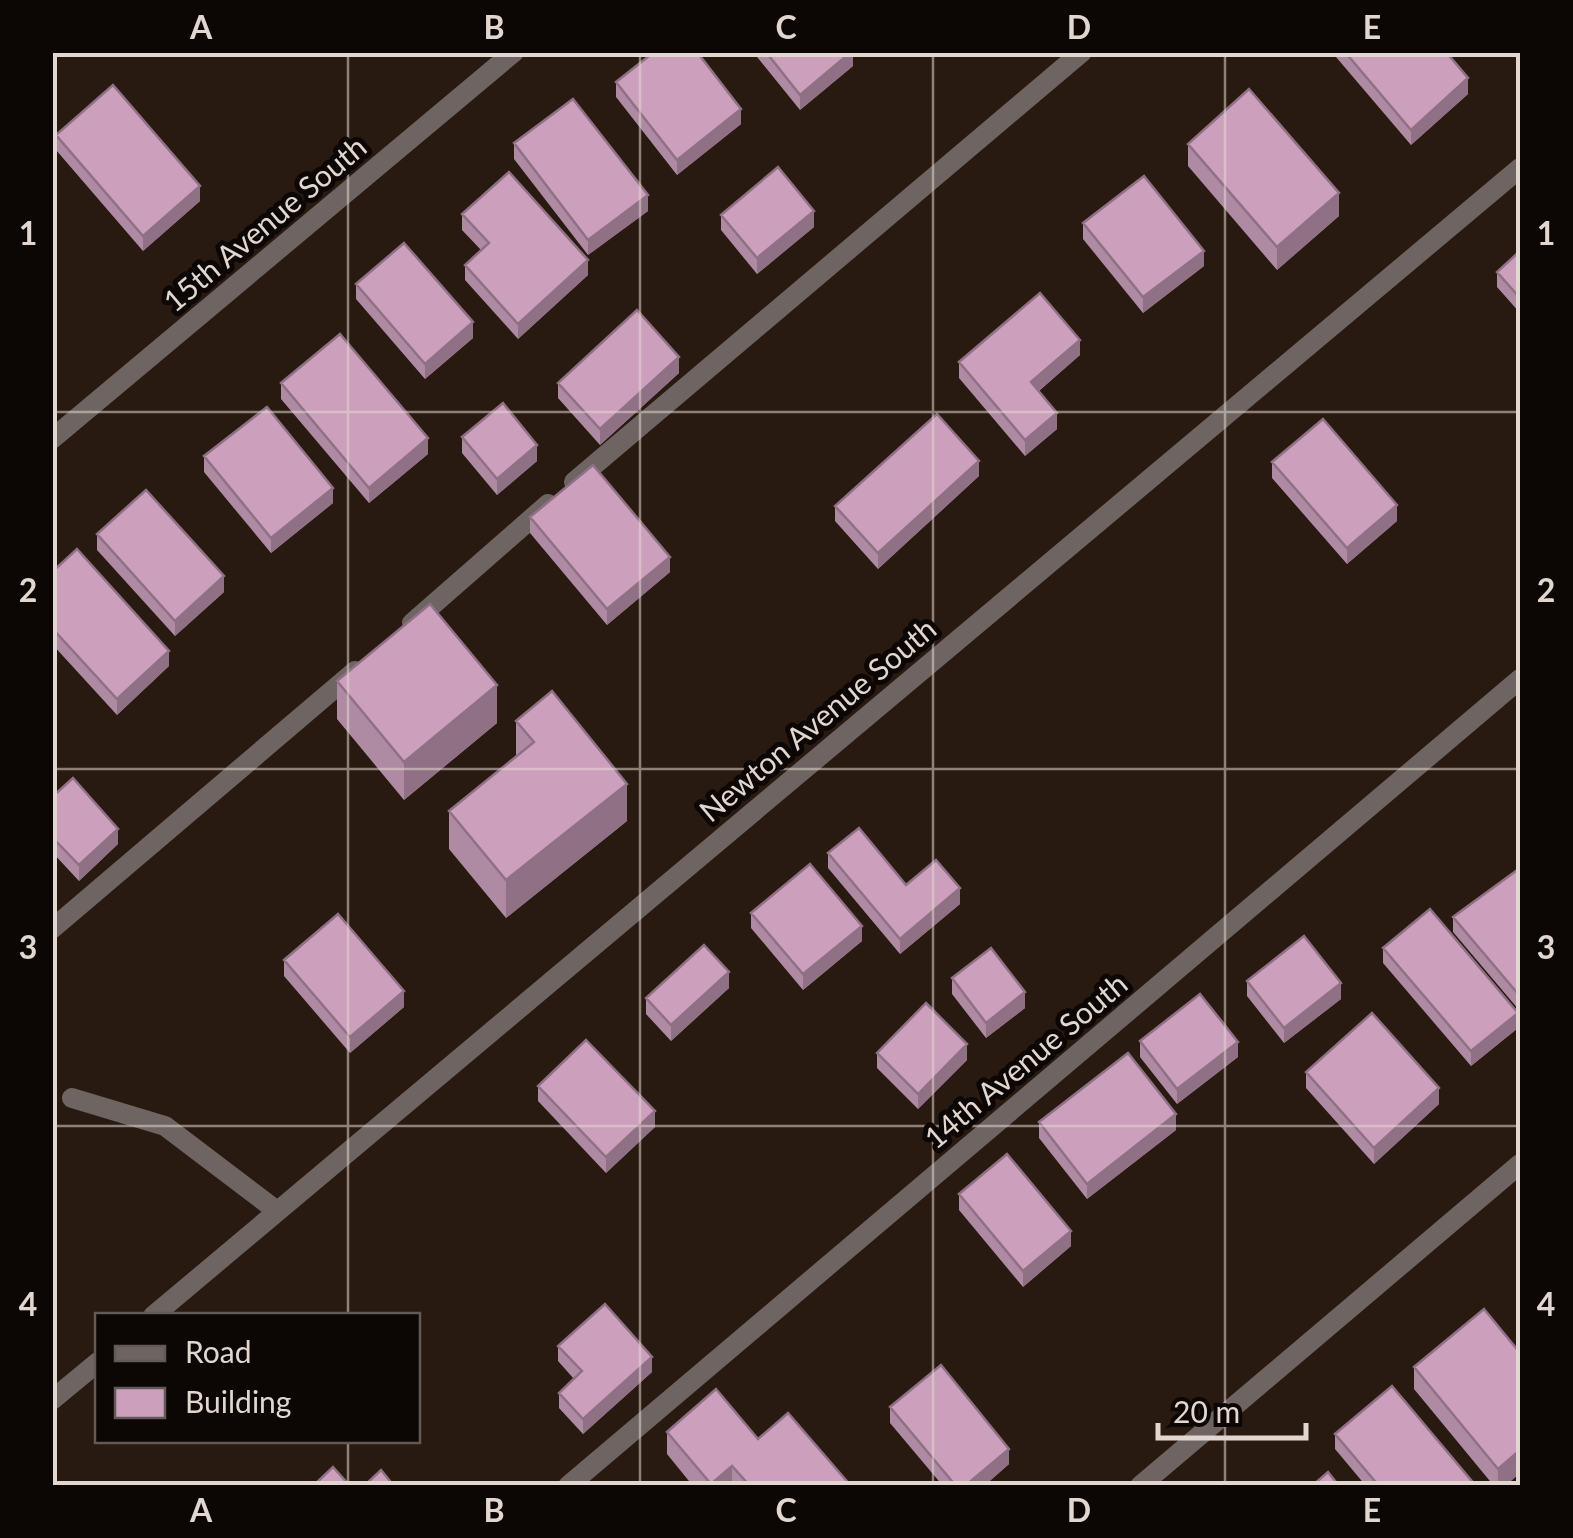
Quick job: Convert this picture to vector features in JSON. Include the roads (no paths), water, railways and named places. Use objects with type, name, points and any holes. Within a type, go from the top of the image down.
[{"type":"street","name":"15th Avenue South","points":[[52,439],[514,52]]},
{"type":"street","points":[[52,929],[1082,52]]},
{"type":"street","name":"Newton Avenue South","points":[[157,1313],[1520,168]]},
{"type":"street","name":"14th Avenue South","points":[[568,1486],[1520,680]]},
{"type":"street","points":[[72,1098],[164,1126],[277,1211]]},
{"type":"street","points":[[1140,1486],[1520,1164]]},
{"type":"street","points":[[52,1400],[95,1364]]}]
